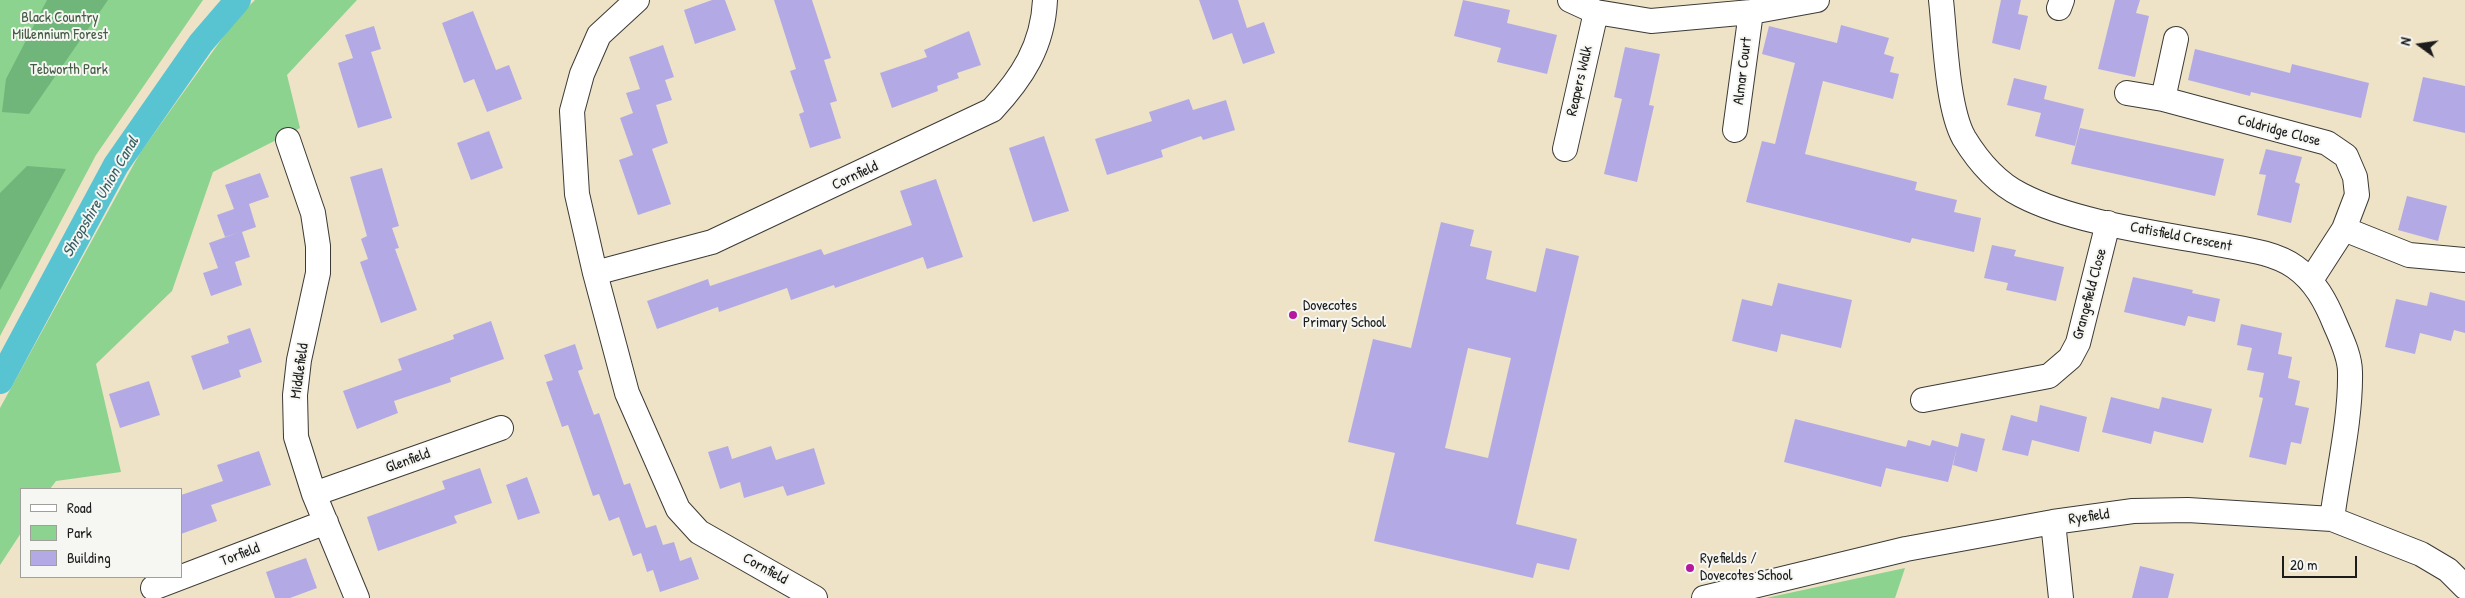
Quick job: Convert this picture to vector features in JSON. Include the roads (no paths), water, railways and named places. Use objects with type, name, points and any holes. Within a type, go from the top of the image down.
[{"type":"street","name":"Cornfield","points":[[637,0],[599,34],[582,74],[572,111],[577,194],[595,273],[627,393],[678,509],[699,532],[815,598]]},
{"type":"street","name":"Cornfield","points":[[595,273],[712,242],[992,110],[1015,85],[1031,58],[1045,14],[1046,0]]},
{"type":"street","points":[[1570,0],[1596,12],[1651,21],[1751,12],[1817,0]]},
{"type":"street","name":"Catisfield Crescent","points":[[1941,0],[1954,110],[1963,136],[1978,159],[2000,181],[2020,195],[2045,206],[2108,223],[2258,252],[2294,266],[2311,280],[2328,306],[2344,345],[2350,370],[2348,404],[2332,519]]},
{"type":"street","name":"Reapers Walk","points":[[1565,149],[1596,12]]},
{"type":"street","name":"Almar Court","points":[[1735,130],[1751,12]]},
{"type":"street","points":[[2163,99],[2176,39]]},
{"type":"street","name":"Coldridge Close","points":[[2127,93],[2163,99],[2327,143],[2346,156],[2355,177],[2358,195],[2344,229],[2311,280]]},
{"type":"street","name":"Middlefield","points":[[288,140],[313,213],[318,246],[318,273],[299,360],[295,395],[296,437],[314,494],[357,598]]},
{"type":"street","name":"Grangefield Close","points":[[1923,400],[2049,376],[2070,358],[2078,342],[2108,223]]},
{"type":"street","points":[[2344,229],[2409,255],[2465,260]]},
{"type":"street","name":"Glenfield","points":[[314,494],[501,428]]},
{"type":"street","name":"Ryefield","points":[[1704,598],[1906,549],[2053,522],[2133,511],[2188,510],[2332,519],[2420,554],[2448,570],[2465,587]]},
{"type":"street","name":"Torfield","points":[[182,577],[326,522]]},
{"type":"street","points":[[2053,522],[2061,598]]},
{"type":"street","name":"Torfield","points":[[153,588],[179,578]]},
{"type":"waterway","name":"Shropshire Union Canal","points":[[0,381],[116,165],[201,43],[238,0]]},
{"type":"place","name":"Dovecotes Primary School","points":[[1293,315]]},
{"type":"place","name":"Ryefields / Dovecotes School","points":[[1690,568]]},
{"type":"park label","name":"Black Country Millennium Forest","points":[[60,26]]},
{"type":"park label","name":"Tebworth Park","points":[[69,70]]}]
